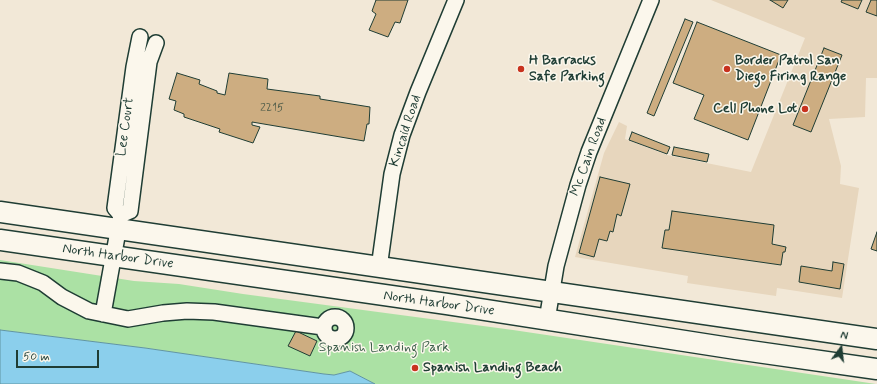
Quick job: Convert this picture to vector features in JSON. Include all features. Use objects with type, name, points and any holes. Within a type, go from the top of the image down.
[{"type":"main road","name":"North Harbor Drive","points":[[0,212],[120,222],[379,268],[877,340]]},
{"type":"main road","name":"North Harbor Drive","points":[[0,240],[877,369]]},
{"type":"street","name":"Kincaid Road","points":[[379,268],[392,174],[402,135],[456,0]]},
{"type":"street","name":"Mc Cain Road","points":[[547,320],[556,266],[584,165],[650,0]]},
{"type":"street","name":"Lee Court","points":[[103,314],[120,222],[115,208],[134,67],[140,36]]},
{"type":"street","name":"Lee Court","points":[[120,222],[130,211],[148,70],[156,43]]},
{"type":"street","points":[[0,270],[18,273],[43,283],[62,297],[89,311],[128,319],[163,313],[214,312],[323,327]]},
{"type":"shaded area","points":[[711,0],[877,0],[877,78],[866,78],[865,117],[829,119],[841,166],[840,184],[859,188],[842,298],[777,288],[776,296],[687,283],[688,276],[575,257],[604,153],[619,122],[627,126],[625,139],[667,155],[751,172],[805,38]]},
{"type":"green space","name":"Spanish Landing Park","points":[[0,260],[134,281],[179,284],[513,330],[876,384],[375,384],[350,371],[334,375],[324,374],[145,348],[0,330]]},
{"type":"water","points":[[0,330],[145,348],[324,374],[334,375],[350,371],[375,384],[0,384]]},
{"type":"building","points":[[376,0],[408,0],[400,23],[395,22],[388,37],[369,30],[376,14],[372,11]]},
{"type":"building","points":[[770,0],[788,0],[783,8]]},
{"type":"building","points":[[842,0],[862,0],[858,9],[841,2]]},
{"type":"building","points":[[871,0],[877,0],[877,16],[866,12]]},
{"type":"building","points":[[685,19],[693,22],[654,116],[647,113]]},
{"type":"building","name":"Border Patrol San Diego Firing Range","points":[[697,22],[781,55],[748,140],[694,119],[704,95],[673,83]]},
{"type":"building","points":[[824,48],[842,55],[811,132],[793,125]]},
{"type":"building","points":[[177,73],[200,80],[199,84],[217,91],[217,93],[225,95],[229,73],[268,79],[267,89],[320,96],[320,99],[370,107],[369,124],[367,124],[364,141],[252,122],[252,125],[260,127],[253,143],[219,132],[220,129],[184,117],[184,114],[174,110],[176,101],[169,99]]},
{"type":"building","points":[[632,132],[670,147],[667,154],[629,140]]},
{"type":"building","points":[[674,147],[709,154],[707,162],[672,155]]},
{"type":"building","points":[[600,177],[630,184],[621,216],[617,214],[613,232],[610,231],[607,241],[599,239],[594,257],[579,253]]},
{"type":"building","points":[[672,211],[774,225],[772,244],[786,247],[785,252],[783,252],[781,265],[662,248],[665,230],[669,230]]},
{"type":"building","points":[[877,232],[877,251],[871,249]]},
{"type":"building","points":[[833,262],[844,264],[840,289],[799,282],[801,266],[832,271]]},
{"type":"building","points":[[296,331],[317,341],[310,356],[288,346]]},
{"type":"place","name":"H Barracks Safe Parking","points":[[521,69]]},
{"type":"place","name":"Border Patrol San Diego Firing Range","points":[[727,69]]},
{"type":"place","name":"Cell Phone Lot","points":[[805,109]]},
{"type":"place","name":"Spanish Landing Beach","points":[[415,368]]}]
